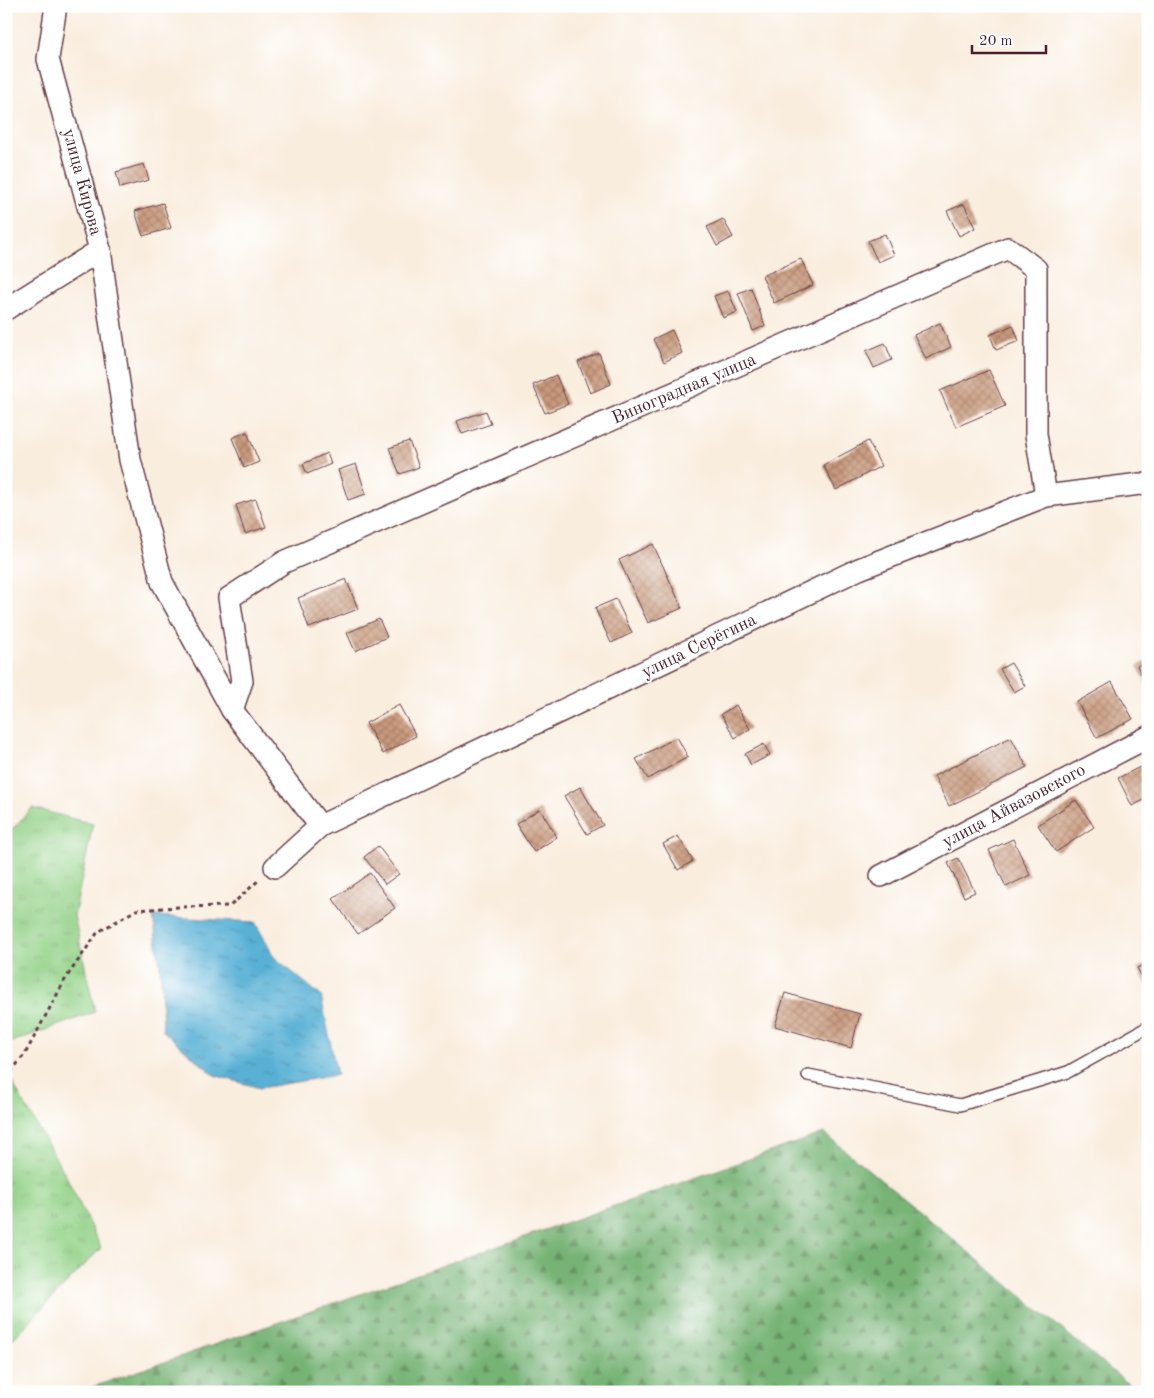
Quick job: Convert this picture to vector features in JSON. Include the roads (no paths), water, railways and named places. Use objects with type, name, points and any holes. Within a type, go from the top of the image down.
[{"type":"street","name":"улица Кирова","points":[[6,309],[100,250],[48,59],[56,6]]},
{"type":"street","name":"Виноградная улица","points":[[232,710],[242,681],[229,598],[284,562],[1008,248],[1036,269],[1036,434],[1046,496]]},
{"type":"street","points":[[100,250],[130,460],[162,582],[232,710],[320,826]]},
{"type":"street","name":"улица Серёгина","points":[[275,867],[320,826],[859,569],[1046,496],[1140,484],[1148,485]]},
{"type":"street","name":"улица Айвазовского","points":[[881,876],[1148,737]]},
{"type":"lane","points":[[808,1075],[960,1105],[1068,1072],[1148,1027]]},
{"type":"water","points":[[153,916],[255,922],[274,957],[321,996],[337,1075],[260,1088],[214,1075],[163,1031],[161,976]]}]
